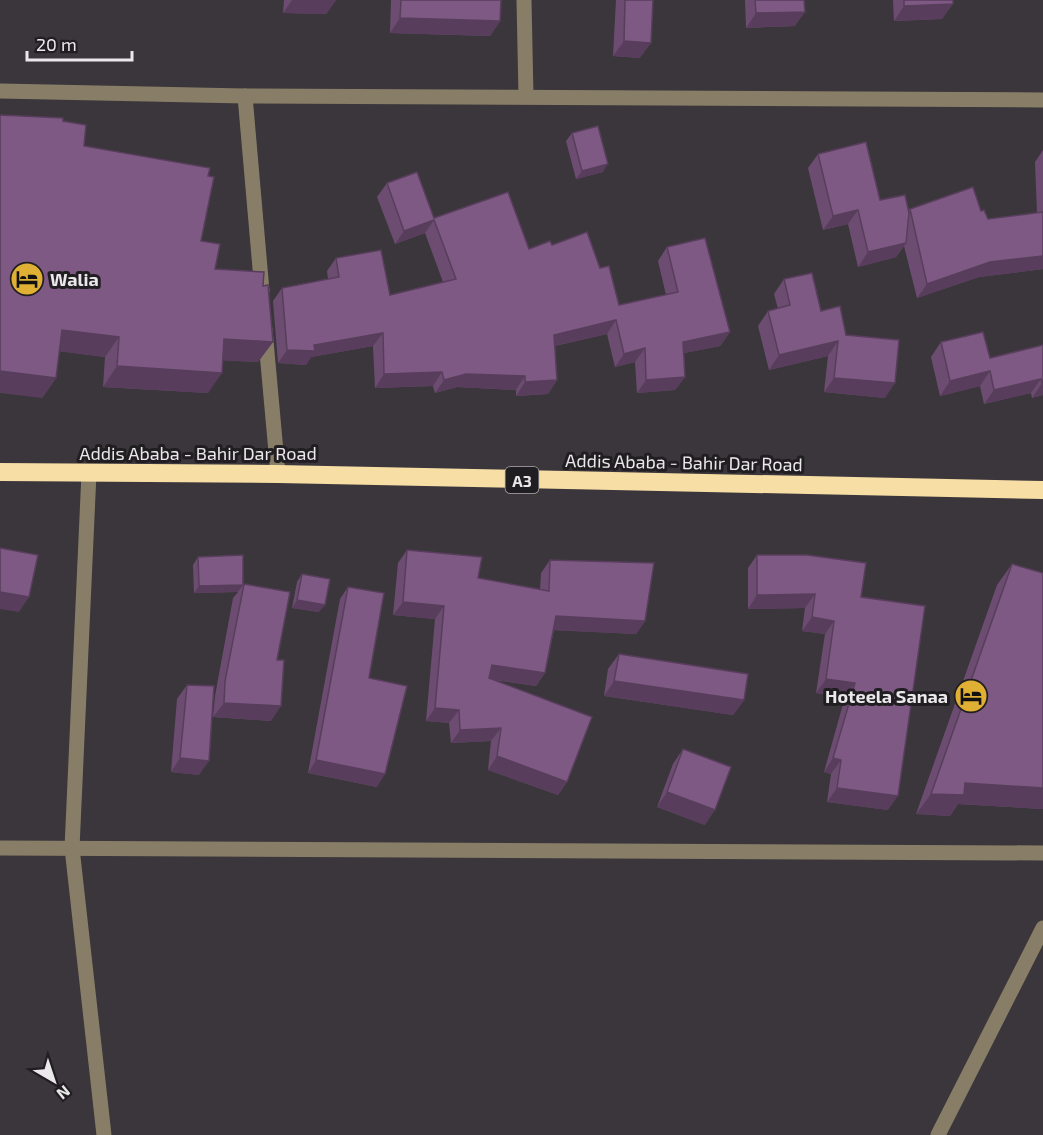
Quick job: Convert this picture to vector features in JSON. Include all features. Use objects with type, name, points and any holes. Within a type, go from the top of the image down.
[{"type":"highway","name":"Addis Ababa - Bahir Dar Road","points":[[0,472],[278,474],[1043,490]]},
{"type":"street","points":[[524,0],[526,96]]},
{"type":"street","points":[[0,91],[245,96],[1043,100]]},
{"type":"street","points":[[245,96],[278,474]]},
{"type":"street","points":[[89,473],[72,848],[104,1135]]},
{"type":"street","points":[[0,848],[1043,853]]},
{"type":"street","points":[[938,1135],[1043,928]]},
{"type":"building","points":[[401,0],[501,0],[500,21],[400,18]]},
{"type":"building","points":[[625,0],[653,0],[651,43],[624,41]]},
{"type":"building","points":[[755,0],[804,0],[805,12],[756,13]]},
{"type":"building","points":[[904,0],[953,0],[953,4],[904,6]]},
{"type":"building","points":[[0,115],[63,118],[63,121],[86,125],[84,146],[210,168],[208,176],[214,177],[201,241],[220,244],[215,269],[264,272],[263,286],[268,285],[273,342],[224,339],[222,373],[117,366],[119,337],[62,330],[56,378],[0,371]]},
{"type":"building","points":[[598,126],[608,164],[582,171],[572,133]]},
{"type":"building","points":[[866,142],[880,200],[905,195],[909,213],[906,243],[868,252],[858,210],[833,216],[818,154]]},
{"type":"building","points":[[417,172],[434,218],[508,192],[529,249],[550,241],[552,245],[587,232],[600,268],[609,266],[619,305],[678,292],[667,247],[705,238],[730,332],[683,342],[685,377],[646,380],[645,348],[624,354],[616,320],[554,335],[557,380],[525,382],[525,376],[466,374],[444,380],[442,372],[384,374],[383,333],[314,345],[315,351],[287,350],[282,288],[339,277],[336,258],[381,250],[390,295],[456,279],[434,220],[404,231],[387,183]]},
{"type":"building","points":[[973,187],[981,211],[984,210],[988,219],[1043,212],[1043,256],[990,262],[927,284],[910,209]]},
{"type":"building","points":[[812,273],[821,311],[840,306],[846,335],[899,340],[895,383],[834,378],[838,341],[779,355],[768,311],[790,305],[784,279]]},
{"type":"building","points":[[983,332],[990,358],[1043,345],[1043,383],[1041,379],[994,390],[990,371],[950,381],[941,342]]},
{"type":"building","points":[[0,548],[38,555],[29,597],[0,592]]},
{"type":"building","points":[[407,550],[482,557],[478,578],[549,591],[550,560],[654,563],[645,621],[556,616],[545,673],[492,665],[489,678],[592,717],[567,782],[497,756],[501,728],[460,730],[459,710],[435,708],[444,606],[403,602]]},
{"type":"building","points":[[243,555],[243,585],[199,586],[198,557]]},
{"type":"building","points":[[757,555],[807,555],[866,563],[861,597],[925,606],[898,796],[837,788],[841,760],[833,758],[855,683],[826,679],[834,621],[812,617],[815,594],[757,595]]},
{"type":"building","points":[[1012,564],[1043,573],[1043,788],[965,783],[964,795],[931,794]]},
{"type":"building","points":[[302,574],[330,579],[325,605],[297,600]]},
{"type":"building","points":[[244,584],[290,592],[277,660],[284,660],[281,706],[224,703],[225,681]]},
{"type":"building","points":[[348,587],[384,593],[369,678],[407,686],[385,774],[316,760]]},
{"type":"building","points":[[619,654],[748,674],[744,700],[614,681]]},
{"type":"building","points":[[187,685],[214,686],[209,761],[180,758]]},
{"type":"building","points":[[683,749],[731,767],[715,810],[667,792]]},
{"type":"place","name":"Walia","points":[[27,279]]},
{"type":"place","name":"Hoteela Sanaa","points":[[971,696]]}]
